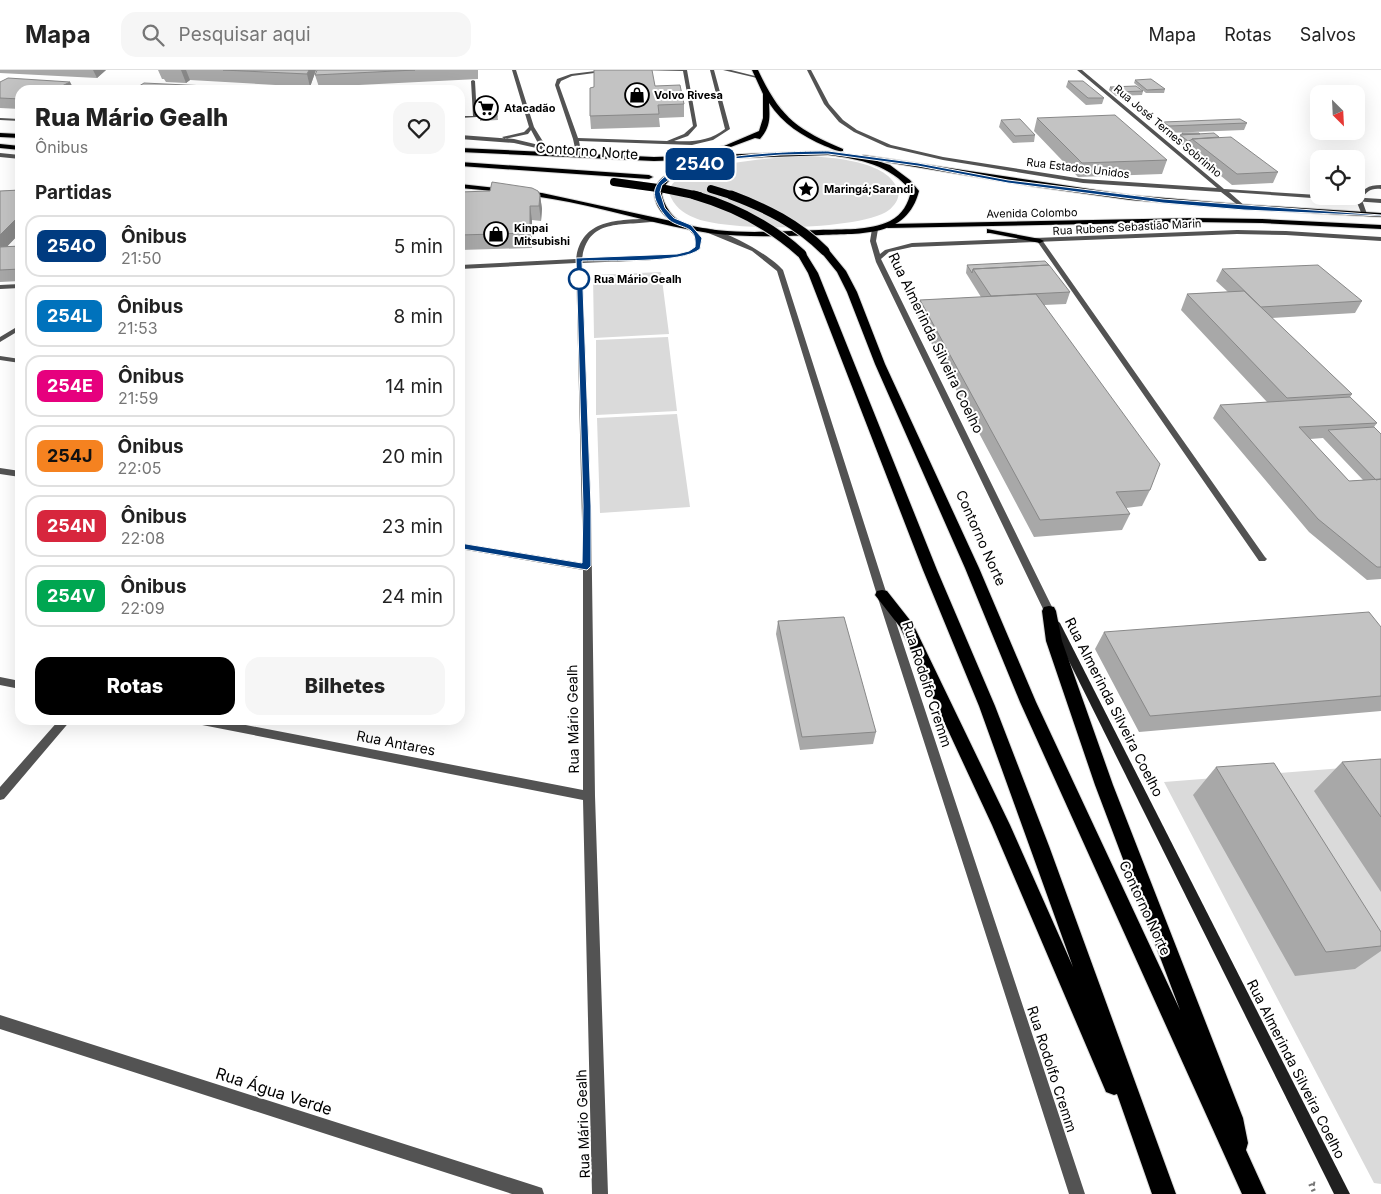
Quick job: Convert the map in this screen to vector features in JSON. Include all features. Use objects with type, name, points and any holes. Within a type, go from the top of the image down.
[{"type":"highway","points":[[756,73],[765,94],[791,126],[804,134],[853,155]]},
{"type":"highway","points":[[744,156],[764,132],[767,122],[765,94]]},
{"type":"highway","points":[[0,133],[15,132]]},
{"type":"highway","points":[[669,159],[710,151],[764,132]]},
{"type":"highway","points":[[0,133],[15,135]]},
{"type":"highway","points":[[0,145],[15,146]]},
{"type":"highway","name":"Avenida Colombo","points":[[465,150],[546,151],[579,156],[669,159],[732,158],[805,152],[863,157]]},
{"type":"highway","points":[[863,157],[901,174],[914,191],[914,199],[908,210],[900,220],[888,226]]},
{"type":"highway","points":[[692,228],[672,219],[662,208],[657,192],[660,185],[676,172],[704,163],[732,158]]},
{"type":"highway","name":"Contorno Norte","points":[[465,164],[649,177],[681,182]]},
{"type":"highway","name":"Contorno Norte","points":[[465,173],[614,182],[693,194],[723,203],[754,217],[783,236],[802,254],[813,273],[930,570],[987,706],[1040,846],[1164,1194]]},
{"type":"highway","name":"Avenida Colombo","points":[[465,186],[506,189],[556,197],[692,228],[733,234],[767,235],[875,229],[888,226]]},
{"type":"highway","name":"Contorno Norte","points":[[706,188],[775,213],[818,243],[842,272],[880,364],[972,568],[1071,799],[1254,1194]]},
{"type":"highway","points":[[882,595],[906,624],[1001,825],[1116,1087],[1139,1126]]},
{"type":"highway","points":[[1049,611],[1054,641],[1104,786],[1232,1118],[1240,1164]]},
{"type":"main road","name":"Avenida Colombo","points":[[863,157],[1096,194],[1244,208],[1381,215]]},
{"type":"main road","name":"Avenida Colombo","points":[[888,226],[1204,220],[1381,227]]},
{"type":"main road","points":[[918,226],[990,231],[1040,241]]},
{"type":"main road","name":"Rua Almerinda Silveira Coelho","points":[[1049,611],[1342,1194]]},
{"type":"street","points":[[514,70],[532,127],[546,151]]},
{"type":"street","points":[[579,156],[576,139],[557,85],[559,80],[588,72],[613,70]]},
{"type":"street","points":[[632,70],[685,70],[695,126],[686,135],[664,143]]},
{"type":"street","points":[[576,139],[664,143],[706,142],[720,136],[728,130],[712,70]]},
{"type":"street","points":[[725,70],[756,73]]},
{"type":"street","name":"Rua Estados Unidos","points":[[809,70],[828,108],[842,121],[871,139],[908,151],[1049,177],[1310,197]]},
{"type":"street","name":"Rua José Ternes Sobrinho","points":[[1079,70],[1244,208]]},
{"type":"street","points":[[465,116],[475,117],[473,81]]},
{"type":"street","points":[[0,119],[15,120]]},
{"type":"street","points":[[488,139],[521,134],[532,127]]},
{"type":"street","points":[[465,137],[514,142],[546,151]]},
{"type":"street","points":[[0,155],[15,156]]},
{"type":"street","points":[[1365,190],[1381,187]]},
{"type":"street","name":"Rua Estados Unidos","points":[[1365,200],[1381,201]]},
{"type":"street","points":[[1361,205],[1364,214]]},
{"type":"street","name":"Rua Mário Gealh","points":[[600,1194],[589,796],[587,496],[579,260],[582,243],[593,230],[605,226],[655,220]]},
{"type":"street","points":[[465,267],[664,257],[691,253],[698,248],[699,238],[692,228]]},
{"type":"street","name":"Rua Rodolfo Cremm","points":[[692,228],[752,248],[771,260],[780,270],[882,595],[1077,1194]]},
{"type":"street","name":"Rua Almerinda Silveira Coelho","points":[[875,229],[872,241],[878,259],[1049,611]]},
{"type":"street","name":"Rua Rubens Sebastião Marin","points":[[878,259],[887,251],[912,245],[1237,232],[1381,239]]},
{"type":"street","points":[[1040,241],[1262,559]]},
{"type":"street","points":[[0,287],[15,286]]},
{"type":"street","points":[[0,340],[15,330]]},
{"type":"street","points":[[0,358],[15,360]]},
{"type":"street","points":[[0,471],[15,473]]},
{"type":"street","points":[[465,547],[587,566]]},
{"type":"street","points":[[0,681],[15,684]]},
{"type":"street","points":[[0,795],[62,725]]},
{"type":"street","name":"Rua Antares","points":[[223,725],[589,796]]},
{"type":"street","name":"Rua Água Verde","points":[[0,1022],[536,1194]]},
{"type":"path","points":[[1315,1184],[1310,1183],[1315,1194]]},
{"type":"shaded area","points":[[804,156],[843,159],[871,167],[893,181],[898,191],[896,201],[889,210],[874,217],[852,222],[794,227],[735,226],[712,223],[686,214],[673,202],[669,193],[670,187],[679,178],[712,167],[754,160]]},
{"type":"shaded area","points":[[661,272],[669,334],[594,338],[593,275]]},
{"type":"shaded area","points":[[668,337],[677,411],[596,415],[596,340]]},
{"type":"shaded area","points":[[677,414],[690,507],[600,513],[597,418]]},
{"type":"shaded area","points":[[1381,765],[1381,1184],[1374,1183],[1164,782]]},
{"type":"building","points":[[223,70],[309,70],[307,74]]},
{"type":"building","points":[[317,70],[415,70],[315,75]]},
{"type":"building","points":[[594,70],[652,70],[655,86],[680,85],[684,104],[658,105],[659,114],[590,116],[590,88],[594,87]]},
{"type":"building","points":[[8,78],[70,82],[64,85],[15,85],[15,99],[0,98],[0,82]]},
{"type":"building","points":[[1151,79],[1165,89],[1147,90],[1135,80]]},
{"type":"building","points":[[1068,81],[1083,81],[1104,98],[1088,98]]},
{"type":"building","points":[[144,83],[186,85],[141,85]]},
{"type":"building","points":[[1136,86],[1143,91],[1117,92],[1110,87]]},
{"type":"building","points":[[496,103],[497,117],[480,118],[479,104]]},
{"type":"building","points":[[1115,115],[1167,160],[1082,163],[1037,118]]},
{"type":"building","points":[[1020,119],[1035,135],[1015,136],[1001,120]]},
{"type":"building","points":[[1240,119],[1247,123],[1169,126],[1163,122]]},
{"type":"building","points":[[1199,133],[1200,134],[1183,134]]},
{"type":"building","points":[[1214,133],[1219,137],[1188,141],[1180,135]]},
{"type":"building","points":[[1231,137],[1278,172],[1237,174],[1192,139]]},
{"type":"building","name":"Kinpai Mitsubishi","points":[[492,182],[532,188],[538,191],[540,195],[539,206],[530,206],[530,233],[465,235],[465,192],[490,191]]},
{"type":"building","points":[[15,190],[15,220],[0,235],[0,191]]},
{"type":"building","points":[[15,246],[15,269],[0,270],[0,247]]},
{"type":"building","points":[[1045,261],[1049,265],[973,269],[972,273],[967,265]]},
{"type":"building","points":[[1049,265],[1070,292],[991,296],[973,269]]},
{"type":"building","points":[[1318,265],[1362,301],[1261,307],[1222,269]]},
{"type":"building","points":[[1244,291],[1352,394],[1287,398],[1187,294]]},
{"type":"building","points":[[1036,294],[1160,464],[1150,490],[1116,492],[1130,514],[1040,520],[920,300]]},
{"type":"building","points":[[1350,397],[1377,423],[1299,427],[1349,481],[1381,479],[1381,567],[1377,567],[1318,519],[1220,405]]},
{"type":"building","points":[[1374,427],[1381,434],[1381,479],[1376,480],[1328,430]]},
{"type":"building","points":[[1369,612],[1381,627],[1381,696],[1150,716],[1104,632]]},
{"type":"building","points":[[844,617],[876,732],[802,737],[778,621]]},
{"type":"building","points":[[1381,759],[1381,817],[1342,762]]},
{"type":"building","points":[[1274,763],[1381,932],[1381,946],[1326,952],[1216,767]]},
{"type":"bus line","name":"254O","points":[[465,547],[587,566],[587,506],[579,260],[677,256],[691,253],[698,248],[699,238],[694,231],[689,226],[672,219],[662,208],[658,199],[657,192],[660,185],[666,178],[676,172],[704,163],[732,158],[780,153],[828,153],[853,155],[1096,194],[1244,208],[1381,215]]},
{"type":"place","name":"Volvo Rivesa","points":[[637,95]]},
{"type":"place","name":"Atacadão","points":[[486,108]]},
{"type":"place","name":"Maringá;Sarandi","points":[[806,189]]},
{"type":"place","name":"Kinpai Mitsubishi","points":[[496,234]]},
{"type":"place","name":"Rua Mário Gealh","points":[[579,279]]}]
